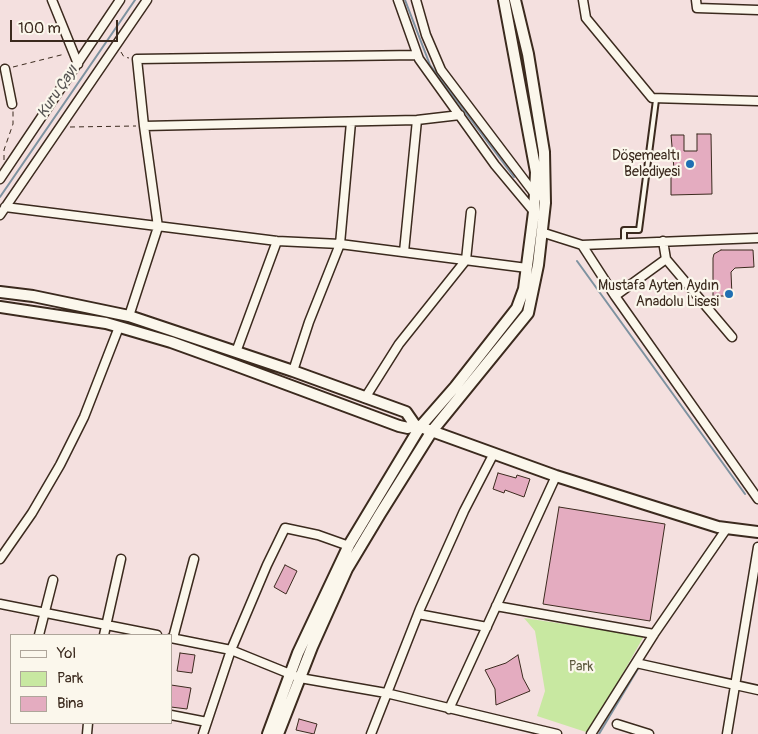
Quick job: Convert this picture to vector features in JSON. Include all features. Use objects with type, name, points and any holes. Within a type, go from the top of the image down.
[{"type":"street","points":[[52,0],[78,64]]},
{"type":"street","points":[[0,215],[147,0]]},
{"type":"street","points":[[398,0],[417,55],[534,212],[543,219]]},
{"type":"street","points":[[416,0],[426,35],[442,70],[535,195],[545,202]]},
{"type":"street","points":[[268,734],[347,569],[432,431],[528,313],[537,232],[534,212],[536,172],[504,0]]},
{"type":"street","points":[[278,734],[295,677],[349,546],[418,426],[455,387],[517,308],[524,289],[527,268],[537,232],[543,219],[545,202],[544,152],[528,54],[515,0]]},
{"type":"street","points":[[583,0],[586,18],[648,95],[656,100],[758,101]]},
{"type":"street","points":[[696,0],[697,8],[758,10]]},
{"type":"street","points":[[2,176],[118,1]]},
{"type":"street","points":[[129,316],[158,227],[137,59],[417,55]]},
{"type":"street","points":[[5,69],[12,104]]},
{"type":"street","points":[[144,126],[417,120],[460,115]]},
{"type":"street","points":[[404,252],[417,120]]},
{"type":"street","points":[[293,371],[308,322],[340,244],[351,122]]},
{"type":"street","points":[[5,207],[278,242],[340,244],[527,268]]},
{"type":"street","points":[[365,398],[399,344],[466,260],[471,212]]},
{"type":"street","points":[[537,232],[582,244],[758,238]]},
{"type":"street","points":[[663,241],[666,259],[732,337]]},
{"type":"street","points":[[236,352],[278,242]]},
{"type":"street","points":[[582,244],[615,296],[758,499]]},
{"type":"street","points":[[615,296],[666,259]]},
{"type":"street","points":[[0,292],[33,296],[129,316],[293,371],[406,412],[418,426],[556,476],[727,528],[758,532]]},
{"type":"street","points":[[0,307],[62,315],[119,327],[232,364],[399,426],[408,428],[418,426]]},
{"type":"street","points":[[0,559],[32,513],[60,465],[84,416],[119,327]]},
{"type":"street","points":[[371,734],[418,614],[464,512],[494,453]]},
{"type":"street","points":[[448,709],[556,476]]},
{"type":"street","points":[[203,734],[232,650],[267,565],[285,528],[318,535],[349,546]]},
{"type":"street","points":[[591,734],[654,634],[727,528]]},
{"type":"street","points":[[727,734],[758,547]]},
{"type":"street","points":[[104,634],[121,559]]},
{"type":"street","points":[[194,559],[172,638],[232,650],[295,677],[386,693],[557,734]]},
{"type":"street","points":[[39,634],[53,580]]},
{"type":"street","points":[[0,604],[106,627],[152,634]]},
{"type":"street","points":[[496,606],[654,634]]},
{"type":"street","points":[[418,614],[487,627]]},
{"type":"street","points":[[636,663],[758,690]]},
{"type":"street","points":[[172,715],[207,722]]},
{"type":"street","points":[[616,724],[649,734]]},
{"type":"lane","points":[[624,243],[624,230],[639,230],[656,100]]},
{"type":"path","points":[[117,43],[124,57],[137,59]]},
{"type":"path","points":[[5,69],[73,52]]},
{"type":"path","points":[[2,176],[4,150],[14,124],[12,104]]},
{"type":"path","points":[[60,127],[144,126]]},
{"type":"green space","name":"Park","points":[[524,618],[644,636],[589,733],[537,716],[545,691],[535,631]]},
{"type":"building","name":"Döşemealtı Belediyesi","points":[[697,134],[711,134],[712,194],[671,195],[671,169],[674,169],[671,135],[684,135],[684,151],[697,151]]},
{"type":"building","points":[[721,250],[753,250],[754,267],[735,268],[731,272],[732,296],[713,296],[713,258],[714,254]]},
{"type":"building","points":[[498,473],[516,478],[517,475],[530,479],[524,497],[505,490],[504,493],[493,489]]},
{"type":"building","points":[[559,507],[665,524],[650,621],[543,604]]},
{"type":"building","points":[[285,565],[297,571],[286,594],[274,587]]},
{"type":"building","points":[[180,653],[195,655],[192,673],[177,671]]},
{"type":"building","points":[[518,655],[523,678],[530,691],[496,705],[495,689],[485,670],[506,663]]},
{"type":"building","points":[[172,685],[191,688],[187,709],[172,707]]},
{"type":"building","points":[[299,719],[317,724],[314,734],[296,730]]},
{"type":"waterway","name":"Kuru Çayı","points":[[0,197],[135,0]]},
{"type":"waterway","points":[[405,0],[430,65],[514,177]]},
{"type":"waterway","points":[[577,261],[745,494]]},
{"type":"waterway","points":[[599,734],[639,667]]},
{"type":"place","name":"Döşemealtı Belediyesi","points":[[690,164]]},
{"type":"place","name":"Mustafa Ayten Aydın Anadolu Lisesi","points":[[729,294]]}]
